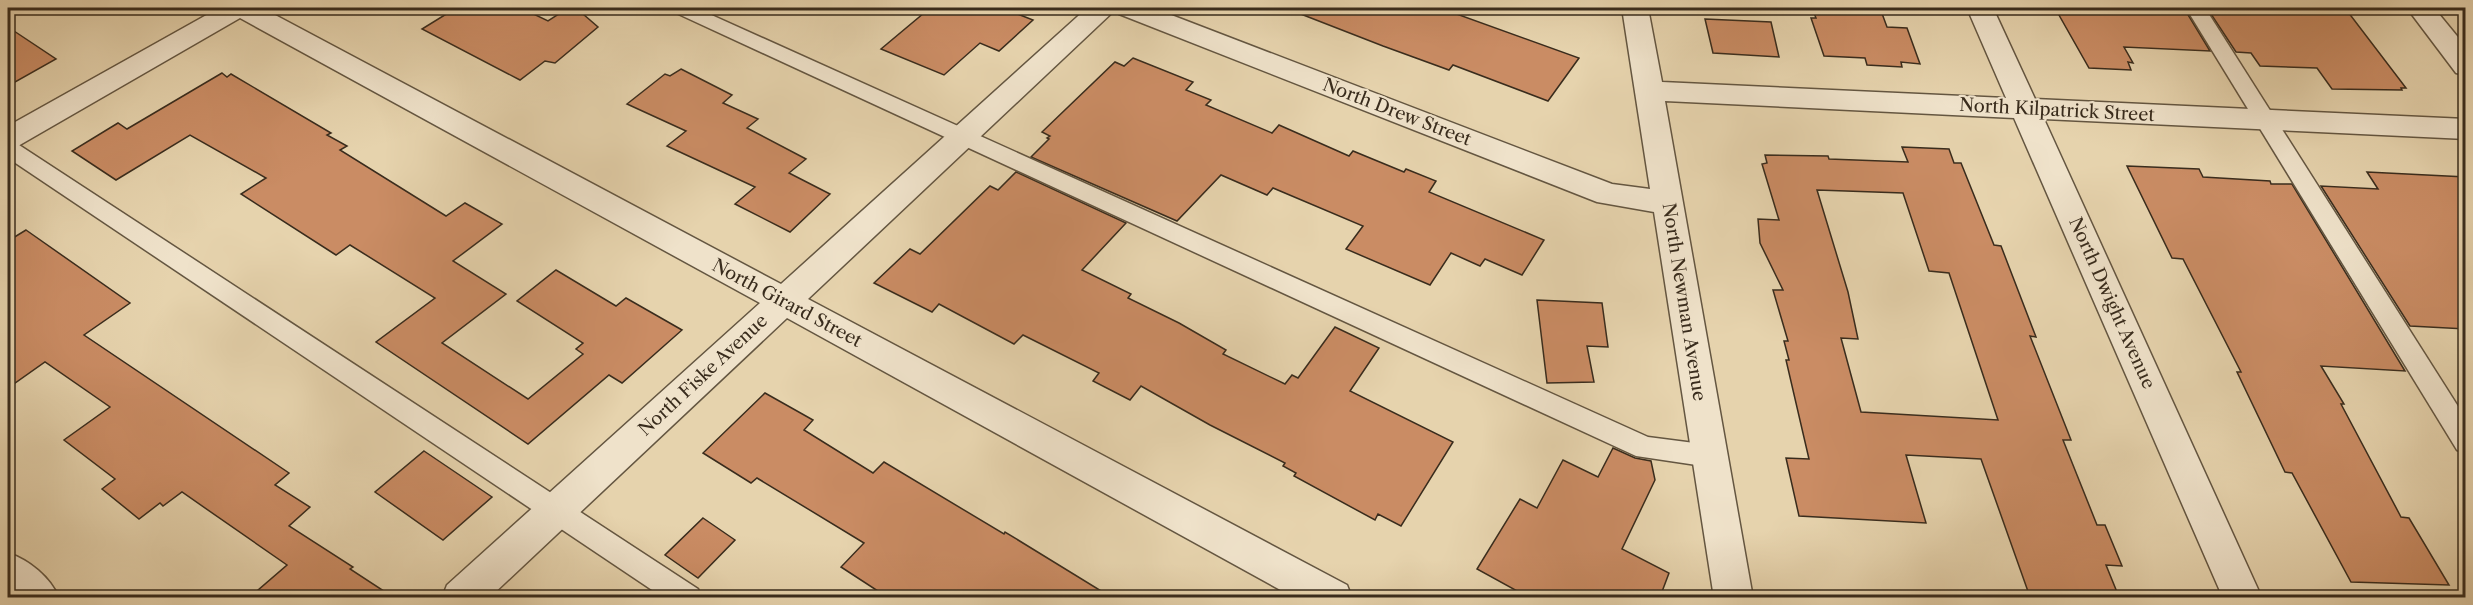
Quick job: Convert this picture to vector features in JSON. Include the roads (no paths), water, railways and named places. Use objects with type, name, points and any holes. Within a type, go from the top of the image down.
[{"type":"street","points":[[8,139],[240,8]]},
{"type":"street","name":"North Girard Street","points":[[240,8],[1333,597]]},
{"type":"street","name":"North Fiske Avenue","points":[[461,597],[1103,8]]},
{"type":"street","name":"North Drew Street","points":[[1129,8],[1608,194],[1668,203]]},
{"type":"street","name":"North Newman Avenue","points":[[1635,8],[1734,597]]},
{"type":"street","name":"North Dwight Avenue","points":[[1980,8],[2243,597]]},
{"type":"street","points":[[2420,8],[2466,66]]},
{"type":"street","name":"North Kilpatrick Street","points":[[1649,91],[2466,129]]},
{"type":"street","points":[[8,570],[40,597]]},
{"type":"lane","points":[[681,8],[1645,448],[1710,456]]},
{"type":"lane","points":[[2196,8],[2466,442]]},
{"type":"lane","points":[[8,148],[688,597]]}]
